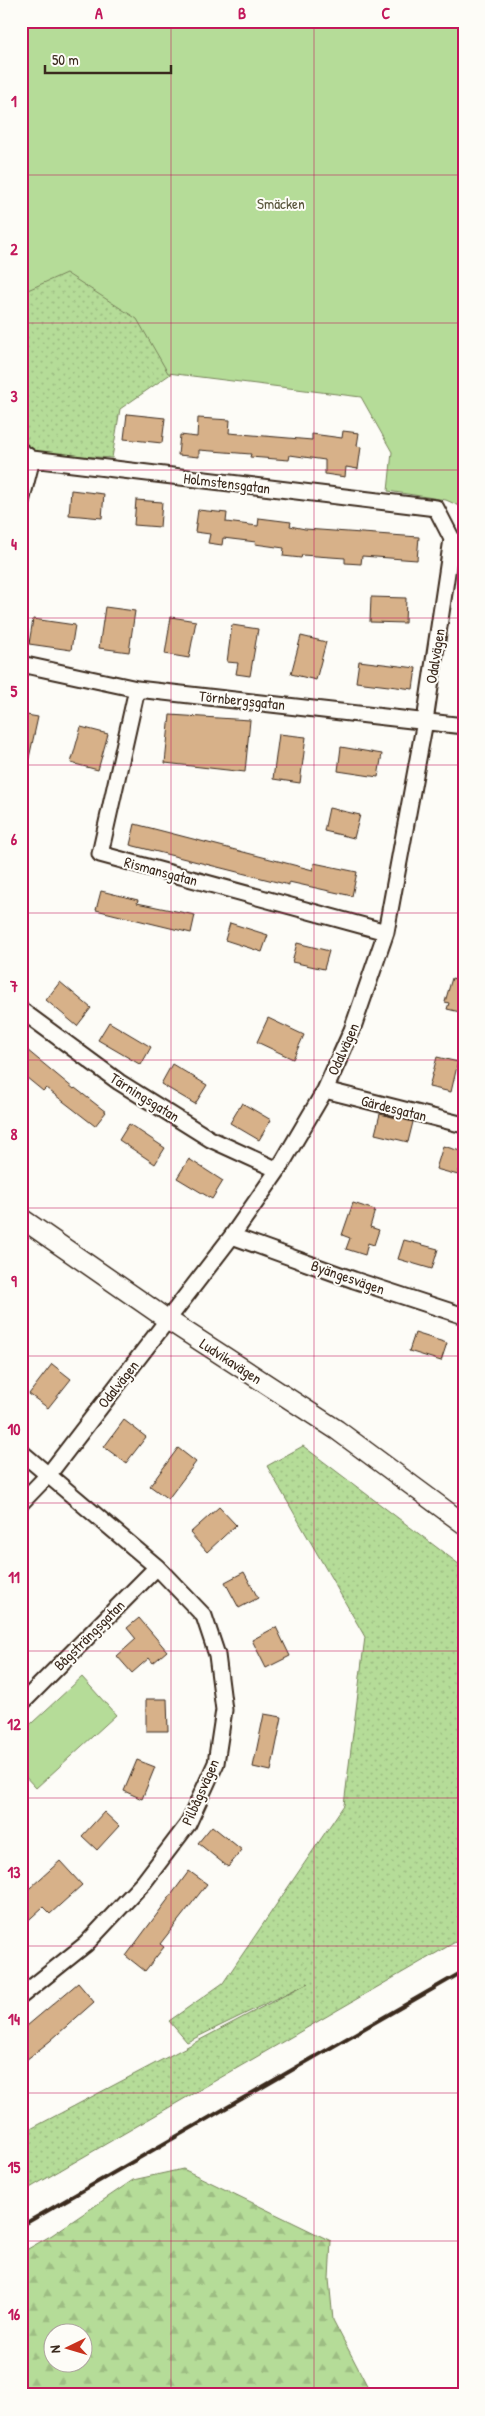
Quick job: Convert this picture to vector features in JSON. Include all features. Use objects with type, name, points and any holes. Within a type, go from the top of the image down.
[{"type":"street","points":[[21,502],[27,455]]},
{"type":"street","name":"Holmstensgatan","points":[[27,455],[436,508]]},
{"type":"street","name":"Odalvägen","points":[[21,1503],[48,1474],[232,1236],[278,1170],[325,1090],[352,1030],[386,932],[425,721],[452,538],[436,508]]},
{"type":"street","name":"Törnbergsgatan","points":[[21,664],[137,689],[464,726]]},
{"type":"street","name":"Rismansgatan","points":[[137,689],[100,854],[386,932]]},
{"type":"street","name":"Tärningsgatan","points":[[21,1010],[127,1087],[210,1138],[278,1170]]},
{"type":"street","name":"Gärdesgatan","points":[[325,1090],[464,1125]]},
{"type":"street","name":"Ludvikavägen","points":[[21,1218],[168,1320],[337,1430],[464,1524]]},
{"type":"street","name":"Byängesvägen","points":[[232,1236],[354,1280],[464,1316]]},
{"type":"street","name":"Pilbågsvägen","points":[[21,1452],[158,1567],[204,1616],[218,1655],[224,1710],[216,1763],[188,1824],[144,1882],[86,1944],[21,1996]]},
{"type":"street","name":"Bågsträngsgatan","points":[[21,1704],[158,1567]]},
{"type":"green space","name":"Smäcken","points":[[21,21],[464,21],[464,508],[446,500],[388,491],[392,452],[361,397],[168,373],[137,319],[66,273],[21,293]]},
{"type":"green space","points":[[73,85],[127,120],[262,164],[321,220],[332,251],[383,317],[414,377],[464,428],[464,502],[441,489],[391,488],[394,447],[372,396],[185,364],[120,409],[112,458],[31,453],[21,446],[21,134]]},
{"type":"green space","points":[[303,1446],[464,1568],[464,1689],[457,1694],[464,1706],[464,1937],[21,2193],[21,2134],[308,1983],[187,2042],[169,2021],[223,1983],[344,1805],[365,1637],[267,1466]]},
{"type":"green space","points":[[82,1677],[116,1715],[36,1788],[21,1772],[21,1733]]},
{"type":"green space","points":[[183,2169],[331,2241],[329,2279],[333,2320],[372,2395],[21,2395],[21,2253],[52,2235],[133,2180]]},
{"type":"building","points":[[127,414],[165,418],[162,443],[124,439]]},
{"type":"building","points":[[198,418],[230,420],[229,433],[312,440],[312,434],[342,438],[343,431],[359,433],[357,446],[361,447],[358,469],[346,467],[345,477],[325,474],[325,460],[290,455],[289,460],[250,457],[251,454],[199,450],[199,457],[178,455],[180,435],[197,437]]},
{"type":"building","points":[[71,490],[104,494],[102,518],[69,515]]},
{"type":"building","points":[[136,500],[162,502],[160,527],[134,525]]},
{"type":"building","points":[[198,510],[227,513],[226,522],[258,526],[259,518],[291,522],[290,526],[305,529],[419,537],[417,560],[362,556],[361,564],[345,563],[345,558],[302,555],[301,558],[283,556],[284,548],[255,544],[256,542],[223,538],[222,545],[208,543],[210,534],[195,532]]},
{"type":"building","points":[[371,597],[406,598],[405,623],[370,622]]},
{"type":"building","points":[[105,607],[135,611],[129,652],[99,648]]},
{"type":"building","points":[[171,617],[196,621],[189,658],[165,654]]},
{"type":"building","points":[[33,619],[75,625],[71,650],[29,644]]},
{"type":"building","points":[[232,625],[258,629],[250,676],[236,674],[238,663],[227,662]]},
{"type":"building","points":[[301,636],[326,642],[316,680],[291,674]]},
{"type":"building","points":[[359,661],[416,668],[413,689],[356,682]]},
{"type":"building","points":[[21,714],[38,717],[27,767],[21,767]]},
{"type":"building","points":[[170,715],[250,720],[245,772],[165,763]]},
{"type":"building","points":[[81,727],[108,734],[98,770],[71,763]]},
{"type":"building","points":[[279,734],[306,737],[300,783],[273,779]]},
{"type":"building","points":[[341,747],[382,754],[378,777],[338,771]]},
{"type":"building","points":[[329,808],[360,815],[354,838],[324,831]]},
{"type":"building","points":[[135,824],[313,870],[314,863],[357,872],[352,896],[289,882],[289,885],[130,845]]},
{"type":"building","points":[[101,891],[138,900],[137,903],[195,915],[191,933],[96,910]]},
{"type":"building","points":[[230,923],[268,935],[262,952],[225,940]]},
{"type":"building","points":[[297,943],[329,951],[324,969],[292,962]]},
{"type":"building","points":[[452,978],[464,982],[464,1007],[462,1006],[460,1012],[447,1009],[449,1003],[445,1002]]},
{"type":"building","points":[[60,982],[91,1008],[77,1026],[46,1000]]},
{"type":"building","points":[[268,1018],[304,1035],[293,1059],[257,1042]]},
{"type":"building","points":[[109,1022],[151,1047],[141,1065],[98,1040]]},
{"type":"building","points":[[21,1045],[74,1089],[106,1112],[95,1126],[46,1088],[43,1091],[21,1073]]},
{"type":"building","points":[[437,1057],[458,1062],[451,1092],[429,1087]]},
{"type":"building","points":[[172,1064],[207,1085],[195,1104],[161,1084]]},
{"type":"building","points":[[242,1103],[271,1120],[259,1140],[230,1123]]},
{"type":"building","points":[[380,1114],[413,1122],[408,1142],[375,1134]]},
{"type":"building","points":[[129,1124],[165,1148],[155,1164],[119,1140]]},
{"type":"building","points":[[443,1146],[464,1152],[458,1175],[436,1169]]},
{"type":"building","points":[[189,1159],[223,1181],[212,1199],[177,1178]]},
{"type":"building","points":[[353,1203],[375,1210],[370,1227],[379,1230],[374,1245],[368,1243],[365,1255],[346,1249],[350,1238],[342,1235]]},
{"type":"building","points":[[404,1240],[438,1249],[432,1269],[398,1259]]},
{"type":"building","points":[[415,1333],[447,1343],[441,1361],[409,1351]]},
{"type":"building","points":[[52,1364],[71,1379],[48,1408],[29,1394]]},
{"type":"building","points":[[124,1420],[146,1437],[126,1463],[104,1447]]},
{"type":"building","points":[[178,1448],[196,1462],[168,1499],[150,1486]]},
{"type":"building","points":[[219,1507],[236,1525],[207,1552],[190,1533]]},
{"type":"building","points":[[244,1572],[258,1598],[239,1608],[225,1582]]},
{"type":"building","points":[[139,1618],[167,1651],[153,1663],[149,1658],[132,1673],[117,1656],[136,1639],[127,1628]]},
{"type":"building","points":[[276,1627],[290,1656],[266,1668],[252,1640]]},
{"type":"building","points":[[146,1699],[167,1699],[168,1731],[146,1731]]},
{"type":"building","points":[[264,1714],[282,1717],[271,1771],[253,1767]]},
{"type":"building","points":[[137,1760],[155,1767],[142,1799],[124,1791]]},
{"type":"building","points":[[104,1812],[119,1826],[97,1850],[82,1836]]},
{"type":"building","points":[[212,1826],[242,1850],[228,1867],[198,1843]]},
{"type":"building","points":[[60,1861],[82,1885],[50,1914],[43,1907],[21,1927],[21,1896]]},
{"type":"building","points":[[189,1871],[207,1884],[160,1944],[164,1947],[145,1971],[126,1956]]},
{"type":"building","points":[[78,1983],[94,2002],[21,2064],[21,2031]]},
{"type":"railway","points":[[21,2226],[464,1971]]}]
